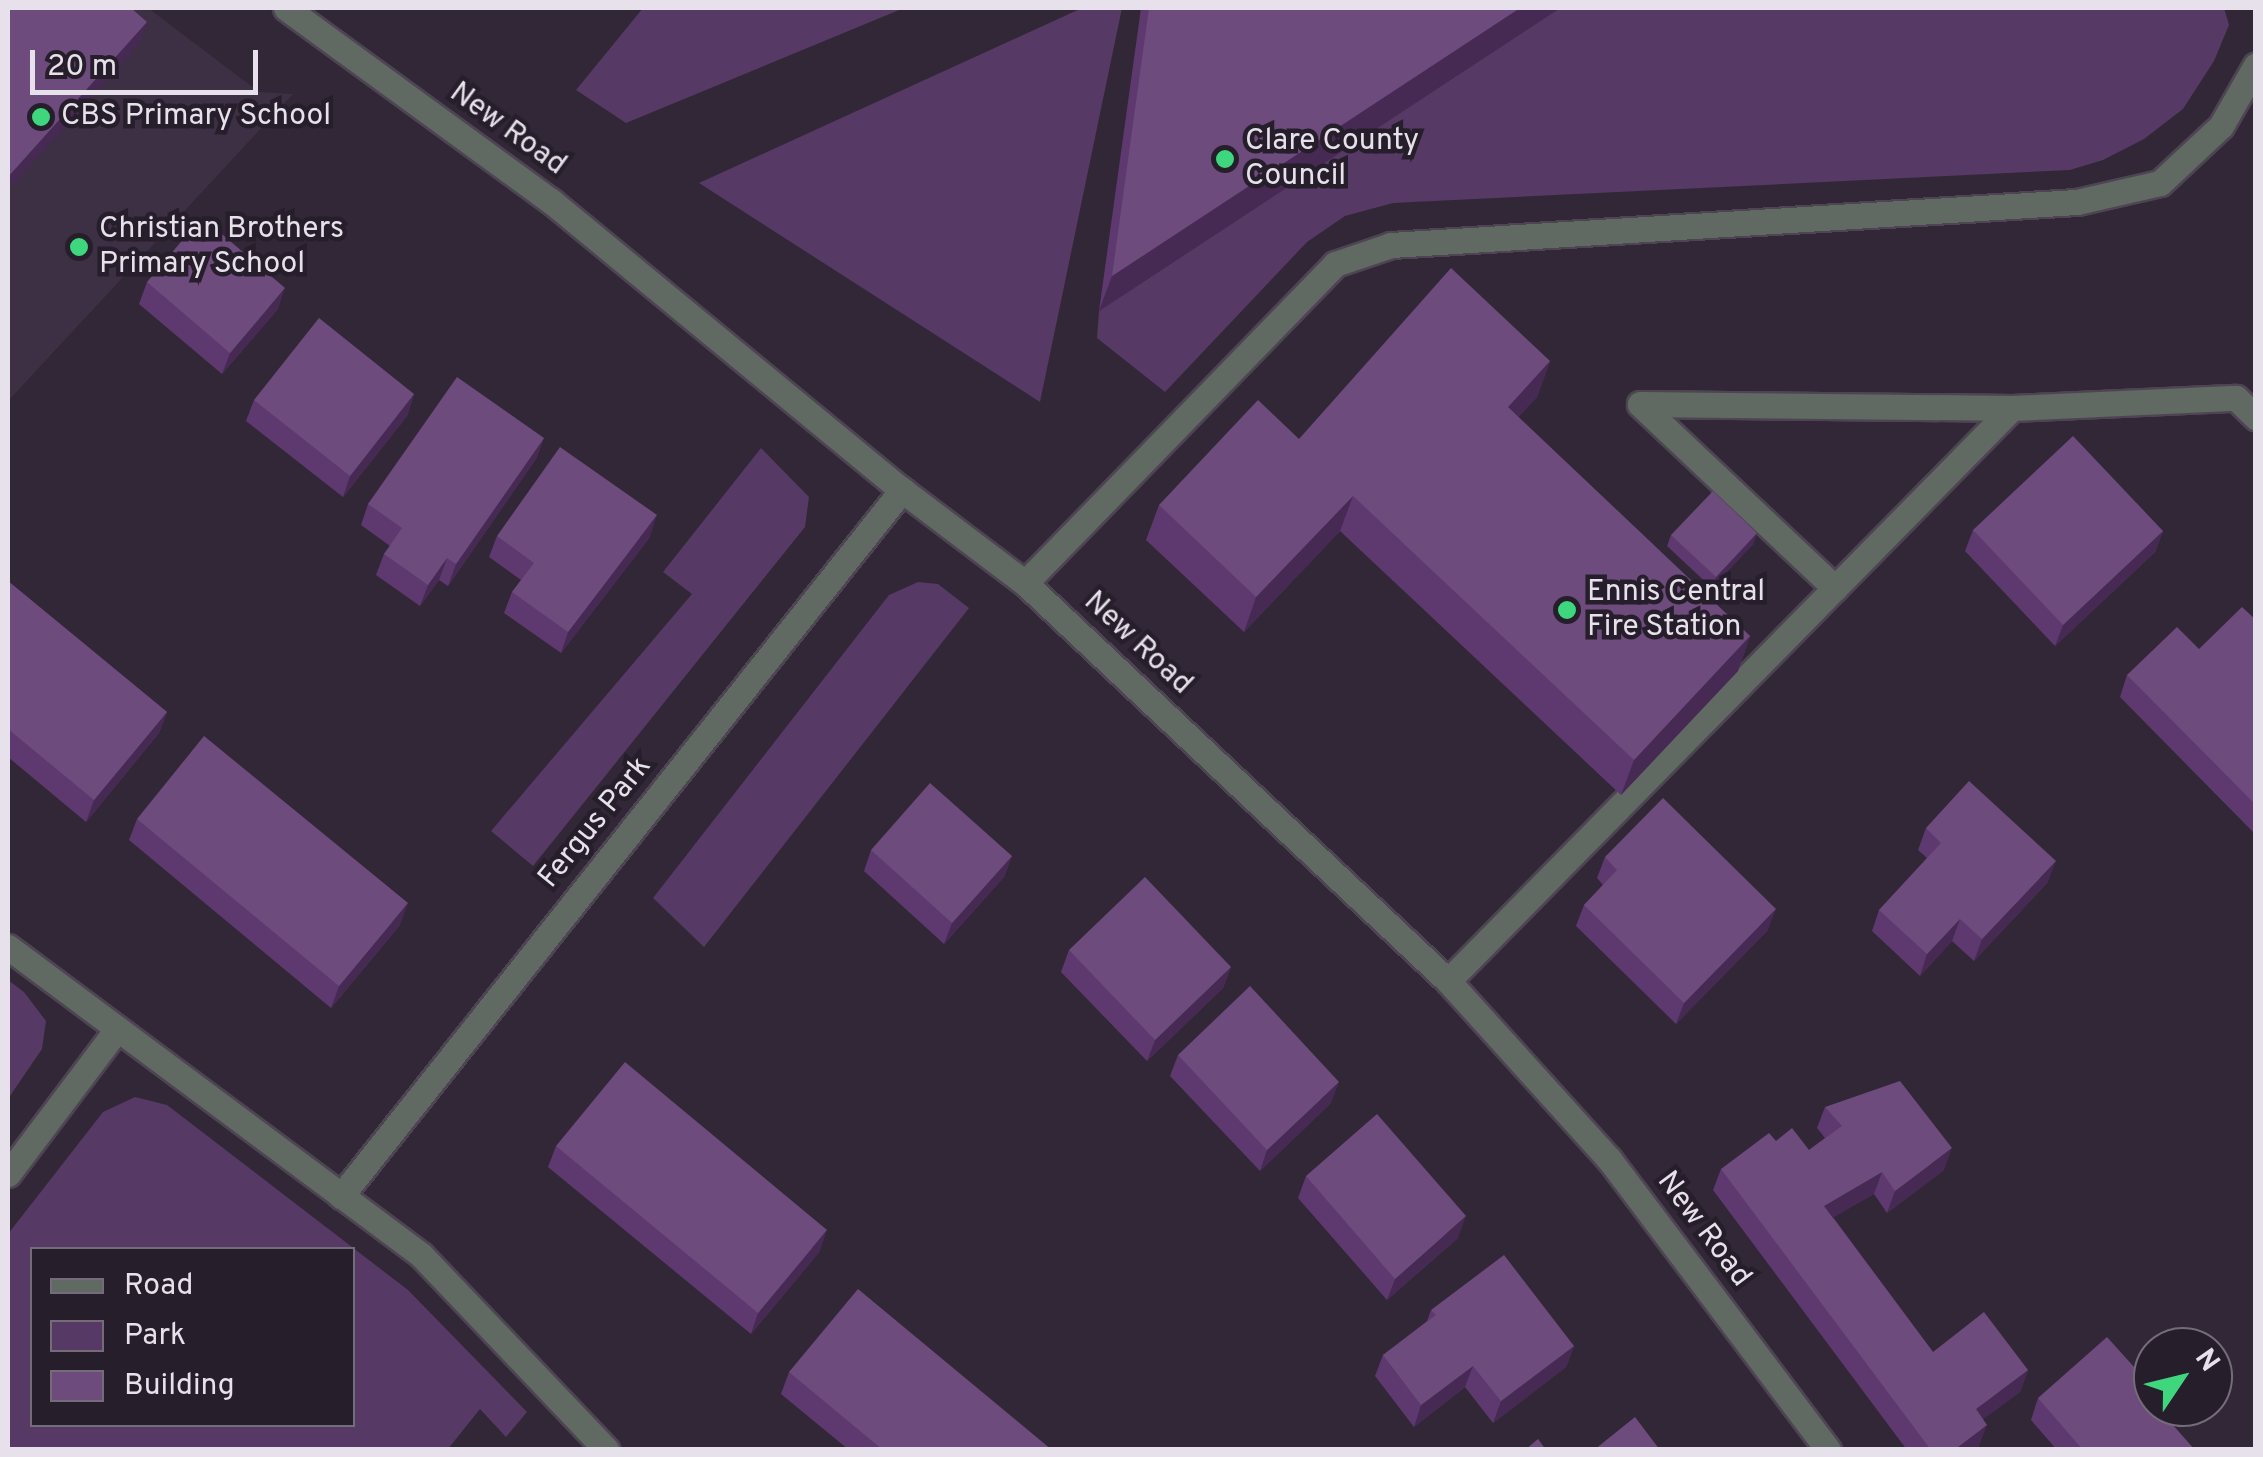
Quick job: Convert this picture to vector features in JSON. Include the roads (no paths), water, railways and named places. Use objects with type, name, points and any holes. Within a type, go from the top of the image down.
[{"type":"street","name":"New Road","points":[[286,8],[551,201],[902,490],[1024,583],[1448,982],[1609,1158],[1828,1450]]},
{"type":"street","points":[[1024,583],[1335,264],[1391,245],[2078,202],[2160,183],[2221,126],[2256,65]]},
{"type":"street","points":[[1834,588],[1640,404],[2012,408],[2236,398],[2256,418]]},
{"type":"street","points":[[1448,982],[2012,408]]},
{"type":"street","name":"Fergus Park","points":[[340,1196],[902,490]]},
{"type":"street","points":[[8,948],[421,1256],[608,1450]]},
{"type":"street","points":[[8,1174],[116,1032]]},
{"type":"place","name":"CBS Primary School","points":[[41,117]]},
{"type":"place","name":"Clare County Council","points":[[1225,159]]},
{"type":"place","name":"Christian Brothers Primary School","points":[[79,247]]},
{"type":"place","name":"Ennis Central Fire Station","points":[[1567,610]]}]
